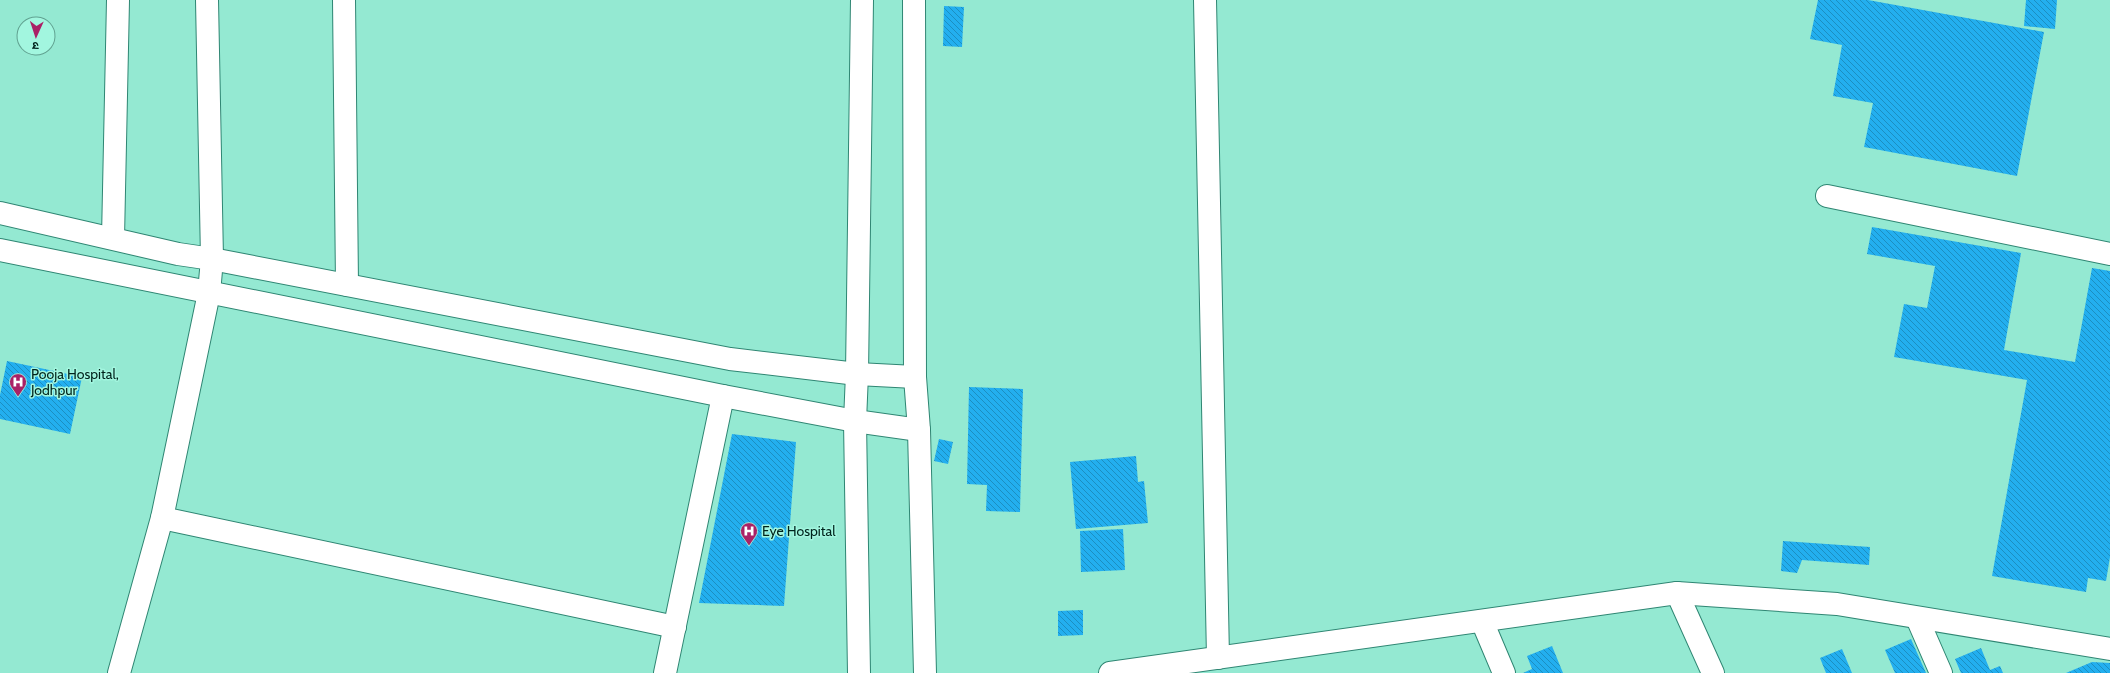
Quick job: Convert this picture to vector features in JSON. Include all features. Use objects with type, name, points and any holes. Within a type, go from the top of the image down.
[{"type":"street","points":[[113,238],[118,0]]},
{"type":"street","points":[[119,673],[162,518],[209,293],[212,259],[207,0]]},
{"type":"street","points":[[344,0],[347,285]]},
{"type":"street","points":[[859,673],[855,421],[857,374],[862,0]]},
{"type":"street","points":[[914,0],[915,377],[919,430],[925,673]]},
{"type":"street","points":[[1205,0],[1218,658]]},
{"type":"street","points":[[1827,196],[2110,254]]},
{"type":"street","points":[[0,213],[178,254],[212,259],[730,359],[857,374],[915,377]]},
{"type":"street","points":[[0,250],[723,396],[855,421],[919,430]]},
{"type":"street","points":[[665,673],[723,396]]},
{"type":"street","points":[[162,518],[675,627]]},
{"type":"street","points":[[1110,673],[1677,593],[1837,604],[2110,649]]},
{"type":"street","points":[[1677,593],[1713,673]]},
{"type":"street","points":[[1918,618],[1941,673]]},
{"type":"street","points":[[1482,621],[1504,673]]},
{"type":"building","points":[[1818,0],[1868,0],[2044,32],[2017,176],[1864,147],[1873,103],[1833,96],[1842,45],[1810,39]]},
{"type":"building","points":[[2026,0],[2057,0],[2055,29],[2024,26]]},
{"type":"building","points":[[944,6],[964,7],[962,47],[943,46]]},
{"type":"building","points":[[1872,227],[2021,253],[2004,350],[2075,362],[2092,268],[2110,271],[2110,557],[2106,581],[2088,578],[2086,592],[1992,576],[2027,380],[1894,357],[1904,304],[1927,308],[1935,266],[1867,254]]},
{"type":"building","points":[[7,361],[82,377],[70,434],[0,419],[0,395]]},
{"type":"building","points":[[969,387],[1023,389],[1020,512],[986,511],[987,485],[967,484]]},
{"type":"building","points":[[732,434],[796,442],[784,606],[699,603]]},
{"type":"building","points":[[939,439],[953,442],[948,464],[934,461]]},
{"type":"building","points":[[1136,456],[1138,482],[1144,481],[1148,523],[1076,529],[1070,462]]},
{"type":"building","points":[[1123,529],[1125,570],[1081,572],[1080,531]]},
{"type":"building","points":[[1783,541],[1870,547],[1869,565],[1802,560],[1797,573],[1781,571]]},
{"type":"building","points":[[1083,610],[1083,635],[1058,636],[1058,611]]},
{"type":"building","points":[[1911,639],[1926,673],[1895,673],[1885,650]]},
{"type":"building","points":[[1552,646],[1563,673],[1523,673],[1532,669],[1527,656]]},
{"type":"building","points":[[1981,648],[1990,670],[2000,666],[2003,673],[1961,673],[1955,659]]},
{"type":"building","points":[[1842,649],[1852,673],[1826,673],[1820,658]]},
{"type":"building","points":[[2092,662],[2110,663],[2110,673],[2066,673]]},
{"type":"place","name":"Pooja Hospital, Jodhpur","points":[[18,397]]},
{"type":"place","name":"Eye Hospital","points":[[749,546]]}]
